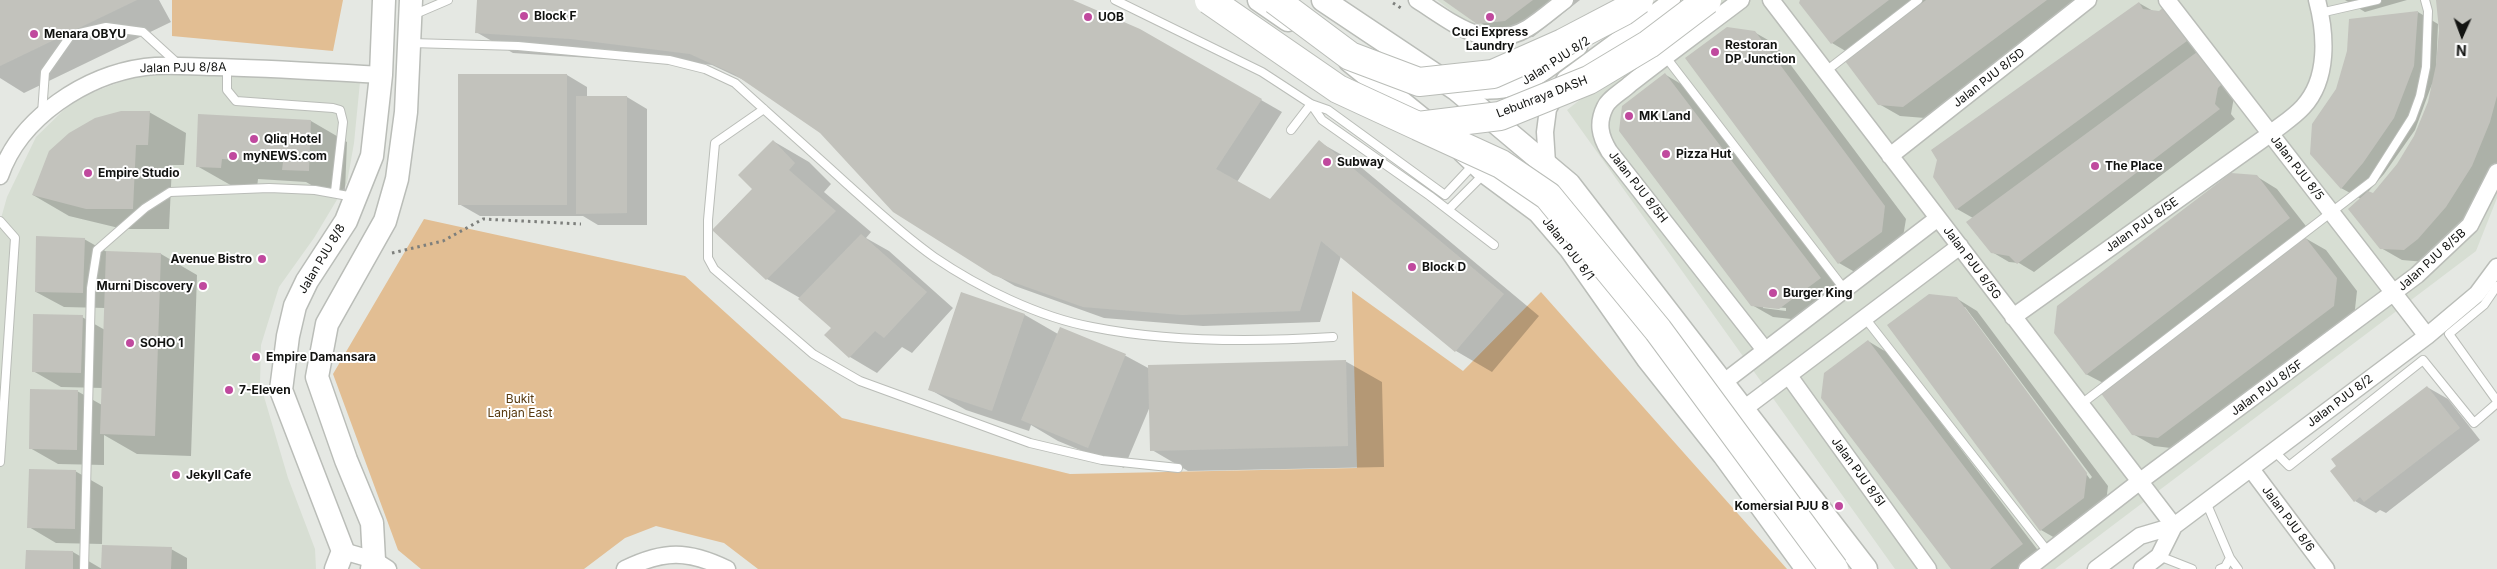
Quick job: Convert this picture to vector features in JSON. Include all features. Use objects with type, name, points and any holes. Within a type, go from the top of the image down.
[{"type":"highway","points":[[1209,0],[1338,89],[1501,164],[1548,196],[1658,330],[1834,569]]},
{"type":"highway","points":[[1275,0],[1350,56],[1418,82],[1493,74],[1563,43],[1624,11],[1639,0]]},
{"type":"highway","name":"Lebuhraya DASH","points":[[1418,126],[1500,116],[1589,80],[1648,44],[1707,0]]},
{"type":"main road","name":"Jalan PJU 8/8","points":[[339,560],[281,390],[288,336],[295,306],[307,281],[346,221],[345,194],[372,156],[381,75],[384,0]]},
{"type":"main road","name":"Jalan PJU 8/1","points":[[1259,0],[1352,63],[1480,167],[1539,212],[1570,248],[1648,359],[1724,455],[1807,569]]},
{"type":"main road","points":[[1323,0],[1456,89],[1570,184],[1745,408],[1866,569]]},
{"type":"main road","points":[[378,566],[372,523],[346,460],[317,378],[327,324],[384,221],[397,179],[406,112],[411,8]]},
{"type":"street","points":[[1417,0],[1472,34],[1496,37],[1519,33],[1530,27],[1565,0]]},
{"type":"street","name":"Jalan PJU 8/2","points":[[1456,89],[1493,90],[1512,88],[1531,80],[1646,0]]},
{"type":"street","name":"Jalan PJU 8/2","points":[[1547,163],[1545,132],[1548,109],[1565,79],[1672,0]]},
{"type":"street","name":"Jalan PJU 8/5H","points":[[1742,0],[1665,56],[1606,105],[1600,118],[1602,139],[1765,350]]},
{"type":"street","name":"Jalan PJU 8/5G","points":[[1772,0],[2174,526]]},
{"type":"street","name":"Jalan PJU 8/5D","points":[[1890,156],[2088,0]]},
{"type":"street","name":"Jalan PJU 8/5","points":[[2166,0],[2427,336]]},
{"type":"street","name":"Jalan PJU 8/5E","points":[[2013,317],[2270,134],[2303,106],[2315,88],[2324,48],[2319,6]]},
{"type":"street","name":"Jalan PJU 8/8A","points":[[0,176],[18,142],[42,115],[71,93],[106,75],[146,66],[181,66],[381,75]]},
{"type":"street","name":"Jalan PJU 8/5B","points":[[2394,294],[2470,225],[2497,172]]},
{"type":"street","points":[[1724,382],[1938,218]]},
{"type":"street","points":[[1745,408],[1960,246]]},
{"type":"street","name":"Jalan PJU 8/2","points":[[2096,569],[2140,536],[2174,526],[2427,336],[2477,294],[2497,267]]},
{"type":"street","name":"Jalan PJU 8/5F","points":[[2139,482],[2394,294]]},
{"type":"street","name":"Jalan PJU 8/5I","points":[[1789,376],[1928,569]]},
{"type":"street","name":"Jalan PJU 8/6","points":[[2250,469],[2326,569]]},
{"type":"street","points":[[2027,569],[2139,482]]},
{"type":"street","name":"Jalan PJU 8/2","points":[[2142,569],[2159,556],[2174,526]]},
{"type":"street","points":[[625,569],[644,560],[666,554],[687,555],[727,569]]},
{"type":"street","points":[[339,560],[378,566]]},
{"type":"lane","points":[[411,8],[448,0]]},
{"type":"lane","points":[[1114,0],[1262,72],[1311,104],[1328,110],[1445,194],[1480,167]]},
{"type":"lane","points":[[1826,71],[1918,0]]},
{"type":"lane","points":[[2319,6],[2376,0]]},
{"type":"lane","points":[[2080,405],[2332,214],[2372,181],[2412,118],[2426,67],[2428,11],[2425,0]]},
{"type":"lane","points":[[42,115],[45,72],[70,35],[106,27],[143,32],[181,66]]},
{"type":"lane","points":[[410,43],[518,46],[669,60],[705,69],[735,83],[894,226],[934,257],[980,285],[1034,310],[1091,327],[1160,335],[1228,339],[1332,337]]},
{"type":"lane","points":[[1665,56],[1845,290]]},
{"type":"lane","points":[[84,569],[91,288],[97,250],[145,208],[170,192],[269,188],[345,194],[343,122],[340,110],[236,101],[227,90],[227,68]]},
{"type":"lane","points":[[1291,130],[1311,104]]},
{"type":"lane","points":[[1311,104],[1322,120],[1494,245]]},
{"type":"lane","points":[[764,109],[715,143],[708,220],[708,258],[714,269],[769,317],[813,354],[860,381],[938,410],[1030,443],[1093,458],[1178,468]]},
{"type":"lane","points":[[1448,210],[1480,167]]},
{"type":"lane","points":[[0,221],[15,238],[0,462]]},
{"type":"lane","points":[[2274,451],[2289,466],[2423,360],[2474,423],[2497,402],[2449,334],[2484,305],[2497,286]]},
{"type":"lane","points":[[1865,318],[2049,553]]},
{"type":"lane","points":[[2206,502],[2230,558],[2238,569]]},
{"type":"lane","points":[[2159,556],[2192,569]]},
{"type":"lane","points":[[2220,569],[2225,567],[2230,558]]},
{"type":"path","points":[[364,258],[443,241],[483,219],[581,224]]},
{"type":"shaded area","points":[[1437,0],[1550,0],[1512,29],[1479,32]]},
{"type":"shaded area","points":[[1707,0],[2497,0],[2497,198],[2476,251],[2055,569],[1895,569],[1567,110]]},
{"type":"shaded area","name":"Empire Damansara","points":[[144,73],[212,74],[360,82],[354,143],[347,183],[314,238],[279,287],[261,345],[260,383],[288,478],[315,549],[316,569],[0,569],[0,222],[7,197],[36,137],[75,99]]},
{"type":"green space","points":[[172,0],[343,0],[333,51],[172,36]]},
{"type":"green space","name":"Bukit Lanjan East","points":[[424,219],[685,276],[842,418],[1070,474],[1357,468],[1352,291],[1463,371],[1541,292],[1787,569],[758,569],[724,543],[656,526],[625,538],[584,569],[421,569],[398,550],[333,374]]},
{"type":"building","name":"Menara OBYU","points":[[0,0],[137,0],[0,66]]},
{"type":"building","points":[[477,0],[1073,0],[1140,29],[1262,99],[1216,169],[1270,199],[1319,140],[1504,294],[1455,352],[1321,241],[1300,311],[1182,315],[1083,307],[993,275],[893,212],[820,133],[734,74],[690,54],[571,39],[475,33]]},
{"type":"building","points":[[1443,0],[1533,0],[1505,21],[1477,24]]},
{"type":"building","points":[[1800,0],[1889,0],[1831,44],[1799,3]]},
{"type":"building","points":[[1926,0],[2047,0],[1903,107],[1878,105],[1845,61]]},
{"type":"building","points":[[2436,0],[2497,0],[2497,96],[2490,122],[2472,166],[2446,207],[2418,239],[2404,250],[2380,249],[2348,209],[2368,191],[2373,193],[2397,164],[2414,136],[2428,102],[2436,65],[2439,30]]},
{"type":"building","points":[[2139,2],[2143,9],[2159,11],[2164,7],[2187,41],[1956,210],[1933,177],[1937,160],[1931,150]]},
{"type":"building","points":[[2418,11],[2414,66],[2394,118],[2363,163],[2341,189],[2310,154],[2312,124],[2336,89],[2347,51],[2349,19]]},
{"type":"building","points":[[1727,27],[1755,31],[1885,206],[1882,232],[1838,264],[1685,58]]},
{"type":"building","name":"The Place","points":[[2197,52],[2222,84],[2218,88],[2215,104],[2220,109],[2017,264],[2009,256],[1991,253],[1966,222]]},
{"type":"building","points":[[1665,73],[1821,278],[1779,309],[1751,306],[1619,131],[1622,106]]},
{"type":"building","points":[[458,74],[567,74],[567,205],[458,205]]},
{"type":"building","points":[[576,96],[627,96],[627,213],[576,214]]},
{"type":"building","name":"Empire Studio","points":[[121,111],[150,111],[148,145],[136,145],[133,209],[86,209],[32,195],[49,151],[69,133],[95,118]]},
{"type":"building","name":"Qliq Hotel","points":[[198,114],[311,120],[309,171],[282,170],[283,162],[222,159],[221,168],[196,167]]},
{"type":"building","points":[[773,140],[795,163],[789,170],[836,211],[766,280],[712,230],[752,189],[738,175]]},
{"type":"building","points":[[2231,173],[2257,175],[2290,218],[2086,375],[2054,333],[2057,306]]},
{"type":"building","points":[[861,234],[927,292],[884,338],[875,331],[849,358],[824,335],[831,328],[798,299]]},
{"type":"building","points":[[36,236],[85,238],[83,293],[35,292]]},
{"type":"building","points":[[2305,237],[2337,278],[2334,306],[2158,438],[2132,435],[2100,392]]},
{"type":"building","name":"SOHO 1","points":[[106,251],[161,253],[155,436],[100,434]]},
{"type":"building","points":[[961,292],[1025,314],[992,411],[928,390]]},
{"type":"building","points":[[1929,294],[1957,297],[2087,473],[2084,498],[2040,531],[1887,325]]},
{"type":"building","points":[[33,314],[83,315],[81,373],[32,372]]},
{"type":"building","points":[[1060,327],[1126,354],[1088,448],[1021,420]]},
{"type":"building","points":[[1868,340],[2023,544],[1990,569],[1951,569],[1821,398],[1824,373]]},
{"type":"building","points":[[1346,360],[1348,446],[1150,451],[1148,365]]},
{"type":"building","points":[[2427,386],[2460,428],[2364,502],[2360,497],[2354,502],[2330,471],[2336,466],[2331,459]]},
{"type":"building","points":[[30,389],[78,390],[77,450],[29,449]]},
{"type":"building","points":[[29,469],[76,470],[75,529],[27,528]]},
{"type":"building","points":[[102,545],[172,547],[171,569],[101,569]]},
{"type":"building","points":[[26,550],[73,551],[73,569],[25,569]]},
{"type":"place","name":"Block F","points":[[524,16]]},
{"type":"place","name":"UOB","points":[[1088,17]]},
{"type":"place","name":"Cuci Express Laundry","points":[[1490,17]]},
{"type":"place","name":"Menara OBYU","points":[[34,34]]},
{"type":"place","name":"Restoran DP Junction","points":[[1715,52]]},
{"type":"place","name":"MK Land","points":[[1629,116]]},
{"type":"place","name":"Qliq Hotel","points":[[254,139]]},
{"type":"place","name":"Pizza Hut","points":[[1666,154]]},
{"type":"place","name":"myNEWS.com","points":[[233,156]]},
{"type":"place","name":"Subway","points":[[1327,162]]},
{"type":"place","name":"The Place","points":[[2095,166]]},
{"type":"place","name":"Empire Studio","points":[[88,173]]},
{"type":"place","name":"Avenue Bistro","points":[[262,259]]},
{"type":"place","name":"Block D","points":[[1412,267]]},
{"type":"place","name":"Murni Discovery","points":[[203,286]]},
{"type":"place","name":"Burger King","points":[[1773,293]]},
{"type":"place","name":"SOHO 1","points":[[130,343]]},
{"type":"place","name":"Empire Damansara","points":[[256,357]]},
{"type":"place","name":"7-Eleven","points":[[229,390]]},
{"type":"place","name":"Jekyll Cafe","points":[[176,475]]},
{"type":"place","name":"Komersial PJU 8","points":[[1839,506]]}]
